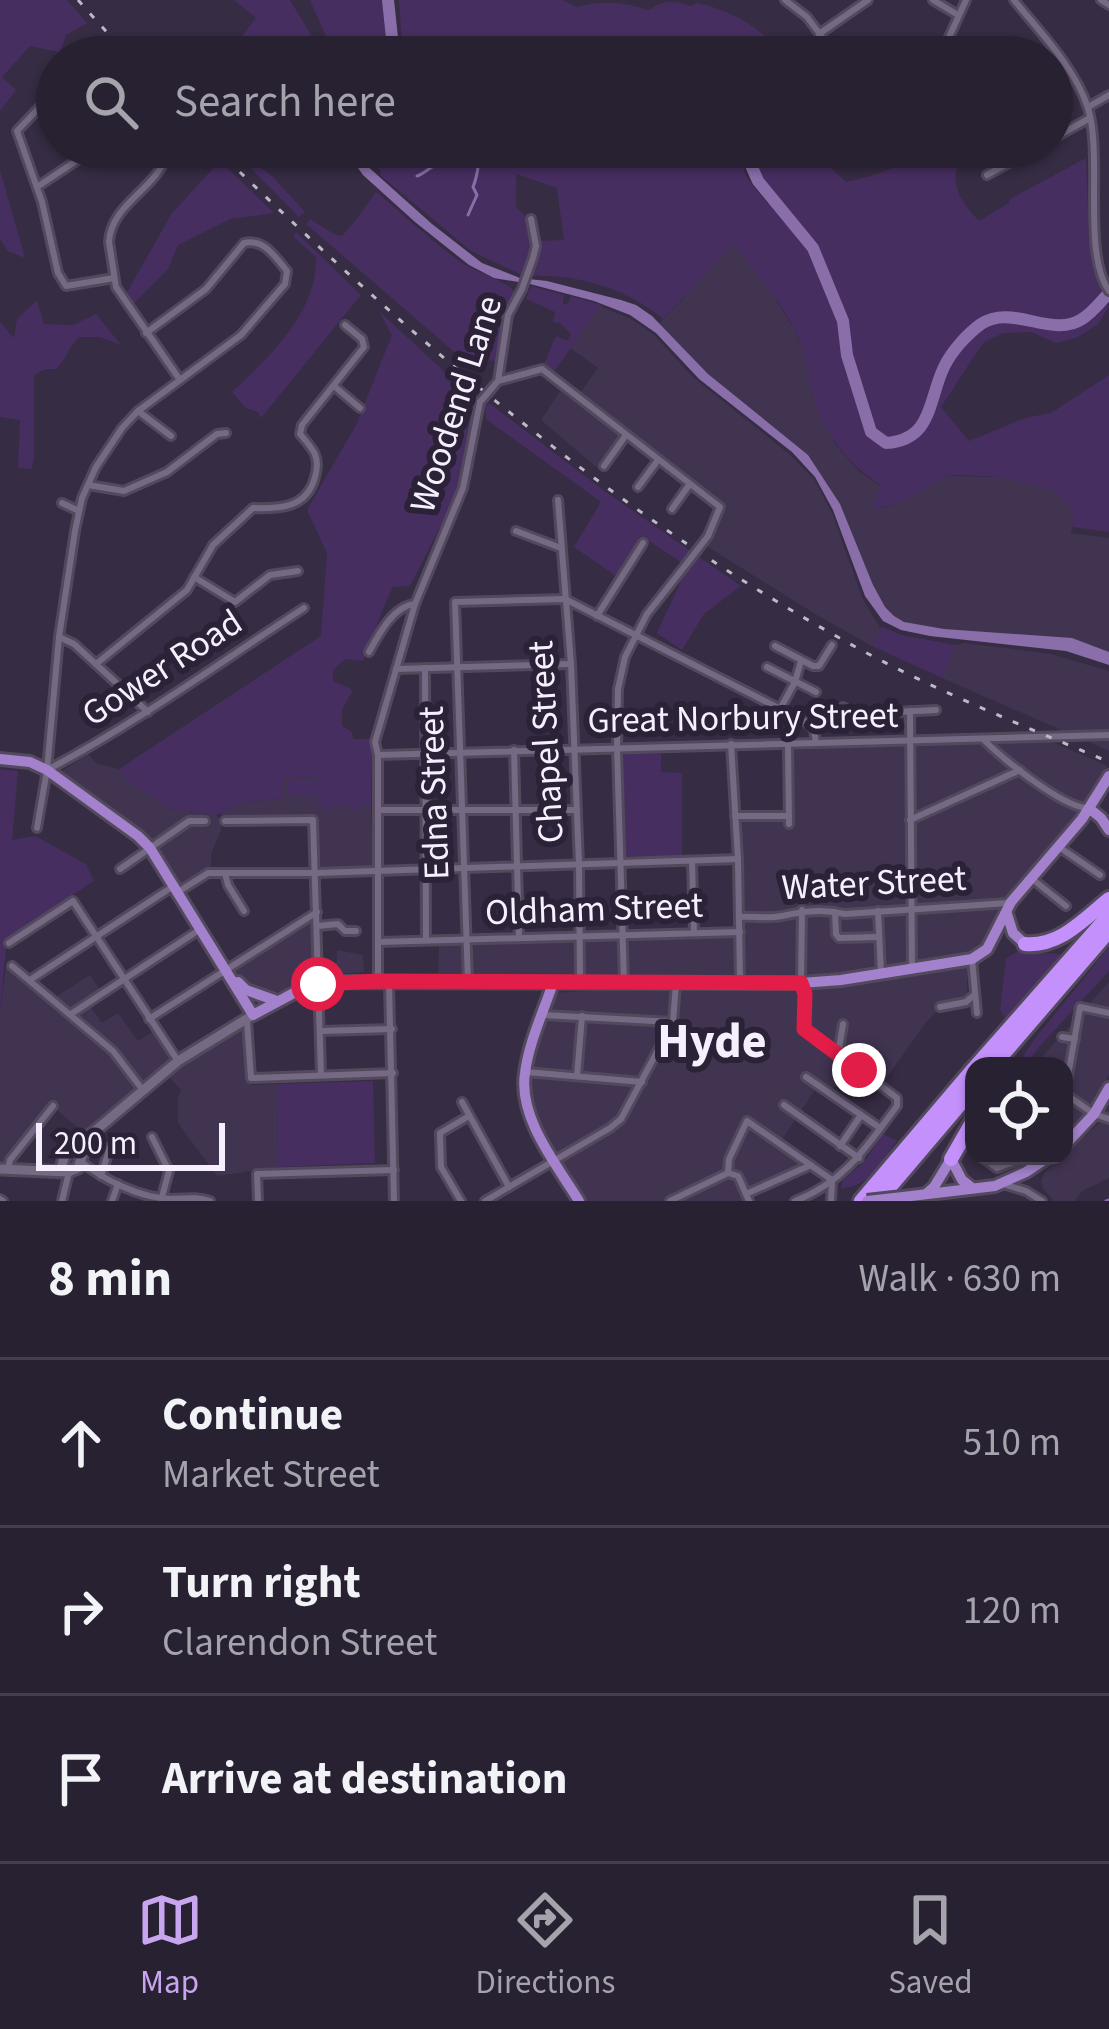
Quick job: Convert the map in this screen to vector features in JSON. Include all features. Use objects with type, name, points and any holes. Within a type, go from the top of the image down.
[{"type":"highway","points":[[1025,944],[1056,940],[1109,899]]},
{"type":"highway","points":[[984,1057],[1109,915]]},
{"type":"highway","points":[[1001,1057],[1109,935]]},
{"type":"highway","points":[[1013,1057],[1109,935]]},
{"type":"highway","points":[[864,1201],[965,1079]]},
{"type":"highway","points":[[878,1201],[965,1099]]},
{"type":"highway","points":[[951,1159],[965,1135]]},
{"type":"main road","points":[[0,759],[30,762],[47,770],[150,848],[252,1016]]},
{"type":"main road","points":[[65,1157],[178,1061],[277,1001],[318,984],[801,983],[972,959],[987,949],[1009,907],[1108,779]]},
{"type":"main road","points":[[1090,808],[1109,830]]},
{"type":"main road","points":[[1009,907],[1010,928],[1025,944]]},
{"type":"main road","points":[[993,936],[1025,944]]},
{"type":"main road","points":[[227,970],[256,1007],[252,1016]]},
{"type":"main road","points":[[526,983],[538,998],[541,1019]]},
{"type":"main road","points":[[553,983],[525,1071],[524,1090],[528,1108],[579,1201]]},
{"type":"main road","points":[[246,990],[277,1001]]},
{"type":"main road","points":[[1073,1136],[1109,1088]]},
{"type":"main road","points":[[74,1167],[92,1132]]},
{"type":"main road","points":[[35,1169],[74,1155],[74,1167]]},
{"type":"main road","points":[[916,1197],[934,1187],[951,1159]]},
{"type":"main road","points":[[951,1159],[967,1189]]},
{"type":"main road","points":[[864,1201],[1002,1184],[1036,1165]]},
{"type":"main road","points":[[4,1169],[74,1167]]},
{"type":"main road","points":[[946,1201],[967,1189]]},
{"type":"street","points":[[785,0],[820,34],[868,0]]},
{"type":"street","points":[[933,0],[958,15]]},
{"type":"street","points":[[950,36],[966,0]]},
{"type":"street","points":[[1015,0],[1042,36]]},
{"type":"street","points":[[1021,8],[1032,0]]},
{"type":"street","points":[[1101,0],[1109,4]]},
{"type":"street","points":[[1073,77],[1090,118],[1095,236],[1103,283],[1109,291]]},
{"type":"street","points":[[1088,107],[1109,95]]},
{"type":"street","points":[[36,111],[17,131],[62,283],[70,286],[114,278]]},
{"type":"street","points":[[1073,127],[1090,118]]},
{"type":"street","points":[[37,187],[66,168]]},
{"type":"street","points":[[160,168],[112,222],[108,235],[116,287],[180,380]]},
{"type":"street","points":[[987,175],[999,168]]},
{"type":"street","name":"Woodend Lane","points":[[394,1201],[392,1029],[378,942],[377,734],[415,604],[463,488],[480,402],[498,381],[508,315],[536,246],[531,219]]},
{"type":"street","points":[[38,829],[59,637],[79,511],[96,467],[138,410],[241,335],[285,284],[287,272],[262,244],[248,241],[206,289],[146,333]]},
{"type":"street","points":[[96,664],[187,590],[213,544],[253,508],[296,503],[311,490],[317,455],[300,429],[364,347],[362,339],[345,325]]},
{"type":"street","points":[[498,381],[542,369],[720,507],[707,536],[647,614],[626,658],[619,689],[624,982]]},
{"type":"street","points":[[334,386],[360,408]]},
{"type":"street","points":[[138,410],[171,436]]},
{"type":"street","points":[[88,485],[124,491],[167,472],[217,434],[226,433]]},
{"type":"street","points":[[604,466],[626,435]]},
{"type":"street","points":[[638,487],[658,460]]},
{"type":"street","points":[[672,509],[689,485]]},
{"type":"street","name":"Chapel Street","points":[[558,500],[571,664],[580,982]]},
{"type":"street","points":[[62,503],[79,511]]},
{"type":"street","points":[[516,531],[561,548]]},
{"type":"street","points":[[596,616],[643,543]]},
{"type":"street","points":[[194,577],[236,602],[270,575],[298,571]]},
{"type":"street","points":[[565,599],[811,724],[816,742]]},
{"type":"street","name":"Edna Street","points":[[468,982],[455,602],[565,599]]},
{"type":"street","points":[[369,652],[393,616],[415,604]]},
{"type":"street","name":"Gower Road","points":[[47,770],[148,712],[304,608]]},
{"type":"street","points":[[59,637],[74,644],[148,712]]},
{"type":"street","points":[[775,646],[819,666],[832,645]]},
{"type":"street","points":[[780,710],[801,661]]},
{"type":"street","points":[[396,669],[571,664]]},
{"type":"street","points":[[767,667],[816,692]]},
{"type":"street","points":[[425,668],[426,940]]},
{"type":"street","points":[[843,707],[855,714],[936,710]]},
{"type":"street","points":[[910,711],[912,968]]},
{"type":"street","name":"Great Norbury Street","points":[[378,755],[1109,735]]},
{"type":"street","points":[[982,738],[1002,758],[1078,808],[1090,808]]},
{"type":"street","points":[[735,816],[789,820],[788,742]]},
{"type":"street","points":[[731,744],[740,984]]},
{"type":"street","points":[[514,750],[519,938]]},
{"type":"street","points":[[910,820],[1020,770]]},
{"type":"street","points":[[378,811],[577,810]]},
{"type":"street","points":[[120,868],[189,820],[205,821]]},
{"type":"street","points":[[225,821],[313,820],[321,1075]]},
{"type":"street","points":[[1059,847],[1100,875]]},
{"type":"street","points":[[30,980],[208,873],[738,859]]},
{"type":"street","points":[[692,861],[694,933]]},
{"type":"street","points":[[225,874],[244,911]]},
{"type":"street","points":[[1031,878],[1066,906]]},
{"type":"street","points":[[9,943],[73,901],[178,1061]]},
{"type":"street","name":"Water Street","points":[[739,916],[778,916],[802,910],[1009,907]]},
{"type":"street","points":[[796,1201],[815,1193],[860,1158],[897,1106],[897,1098],[804,1029],[802,910]]},
{"type":"street","points":[[878,911],[881,973]]},
{"type":"street","points":[[149,1019],[317,912]]},
{"type":"street","points":[[835,912],[839,938],[878,937]]},
{"type":"street","points":[[317,926],[338,924],[345,931],[356,931]]},
{"type":"street","points":[[71,1014],[200,929]]},
{"type":"street","name":"Oldham Street","points":[[378,942],[740,932]]},
{"type":"street","points":[[972,959],[977,1013]]},
{"type":"street","points":[[12,966],[113,1051],[142,1089]]},
{"type":"street","points":[[485,1201],[500,1197],[508,1187],[621,1119],[673,1022],[676,983]]},
{"type":"street","points":[[940,1007],[966,1002],[974,995]]},
{"type":"street","points":[[1072,1057],[1080,1007],[1109,1013]]},
{"type":"street","points":[[252,1016],[250,1078],[393,1073]]},
{"type":"street","points":[[541,1019],[582,1016],[673,1022]]},
{"type":"street","points":[[577,1076],[582,1016]]},
{"type":"street","points":[[838,1055],[843,1024]]},
{"type":"street","points":[[320,1031],[392,1029]]},
{"type":"street","points":[[1062,1037],[1075,1040]]},
{"type":"street","points":[[525,1071],[642,1082]]},
{"type":"street","points":[[806,1077],[880,1128]]},
{"type":"street","points":[[1073,1100],[1109,1119]]},
{"type":"street","points":[[462,1102],[508,1187]]},
{"type":"street","points":[[4,1169],[53,1106]]},
{"type":"street","points":[[784,1106],[860,1158]]},
{"type":"street","points":[[840,1146],[861,1115]]},
{"type":"street","points":[[461,1201],[441,1167],[440,1133],[470,1116]]},
{"type":"street","points":[[728,1173],[729,1159],[747,1121],[832,1180]]},
{"type":"street","points":[[152,1137],[169,1172],[161,1197]]},
{"type":"street","points":[[98,1174],[110,1147]]},
{"type":"street","points":[[670,1201],[728,1173],[738,1176],[747,1197],[812,1166]]},
{"type":"street","points":[[62,1201],[74,1167],[146,1195],[210,1201]]},
{"type":"street","points":[[258,1201],[257,1174],[394,1170]]},
{"type":"street","points":[[1026,1172],[1040,1199]]},
{"type":"street","points":[[831,1201],[832,1180]]},
{"type":"street","points":[[112,1201],[118,1184]]},
{"type":"street","points":[[1002,1184],[1040,1199]]},
{"type":"shaded area","points":[[0,0],[67,0],[87,23],[66,36],[36,36],[36,47],[30,46],[2,77],[16,90],[0,111]]},
{"type":"shaded area","points":[[234,0],[290,0],[312,36],[242,36],[256,18]]},
{"type":"shaded area","points":[[310,0],[388,0],[392,36],[326,36]]},
{"type":"shaded area","points":[[399,0],[563,0],[577,7],[613,3],[648,10],[669,2],[698,3],[746,22],[764,36],[402,36]]},
{"type":"shaded area","points":[[1086,158],[1089,239],[1097,281],[1109,307],[1097,325],[1076,338],[1056,343],[1031,332],[1003,333],[983,343],[941,407],[969,441],[1025,418],[1051,413],[1109,375],[1109,532],[1072,527],[1074,512],[1053,490],[1001,477],[946,476],[903,501],[877,509],[873,506],[881,486],[846,456],[829,433],[816,406],[798,337],[777,300],[734,244],[663,319],[634,299],[601,286],[531,276],[540,241],[564,240],[557,188],[516,174],[516,207],[535,236],[528,271],[522,275],[471,251],[380,175],[378,168],[743,168],[768,204],[771,198],[751,168],[831,168],[846,182],[890,168],[958,168],[959,194],[979,221]]},
{"type":"shaded area","points":[[214,168],[227,168],[274,213],[230,219],[178,245],[168,269],[134,303],[127,292],[172,213]]},
{"type":"shaded area","points":[[251,168],[262,168],[273,177],[305,212],[299,217]]},
{"type":"shaded area","points":[[358,168],[369,168],[482,263],[520,278],[621,300],[652,316],[708,374],[808,455],[840,504],[873,585],[894,616],[944,629],[1072,638],[1109,652],[1109,665],[1066,651],[930,636],[883,621],[865,596],[833,510],[815,477],[792,452],[699,379],[656,333],[630,315],[594,301],[494,278],[469,265]]},
{"type":"shaded area","points":[[0,170],[25,258],[8,251],[0,239]]},
{"type":"shaded area","points":[[376,192],[458,260],[516,293],[503,326],[502,362],[471,358],[466,362],[306,224],[310,219],[342,236]]},
{"type":"shaded area","points":[[296,232],[361,295],[261,418],[232,392],[289,332],[309,296],[316,257],[293,236]]},
{"type":"shaded area","points":[[734,244],[795,331],[813,396],[834,443],[881,487],[874,507],[903,501],[946,476],[1001,477],[1053,490],[1075,512],[1071,533],[1109,538],[1109,660],[1076,647],[941,633],[887,618],[814,470],[656,327]]},
{"type":"shaded area","points":[[531,286],[564,295],[563,304],[571,296],[601,305],[551,376],[542,369],[554,340],[557,336],[567,341],[571,334],[553,322],[555,312],[526,299]]},
{"type":"shaded area","points":[[37,300],[44,324],[73,325],[96,314],[121,345],[100,337],[79,337],[56,369],[34,375],[32,469],[18,468],[20,420],[0,417],[0,322],[14,338],[17,319]]},
{"type":"shaded area","points":[[600,306],[654,335],[693,377],[814,479],[832,513],[863,600],[881,630],[872,646],[705,545],[701,535],[715,510],[627,441],[603,473],[541,420],[560,391],[574,401],[598,368],[570,348]]},
{"type":"shaded area","points":[[379,311],[461,387],[454,416],[475,420],[458,492],[410,586],[393,587],[363,661],[345,659],[333,670],[333,681],[353,690],[342,710],[342,726],[352,732],[353,739],[372,739],[371,805],[359,805],[351,812],[349,805],[331,805],[325,813],[323,805],[318,805],[318,784],[316,795],[288,795],[288,780],[317,781],[318,777],[283,778],[282,799],[244,802],[216,815],[168,808],[119,769],[321,636],[327,553],[307,510],[356,425],[392,335]]},
{"type":"shaded area","points":[[489,403],[741,586],[704,614],[682,650],[657,633],[690,568],[649,541],[623,581],[574,547],[601,502],[486,419]]},
{"type":"shaded area","points":[[880,626],[955,645],[942,678],[872,646]]},
{"type":"shaded area","points":[[955,645],[1051,654],[1109,671],[1109,751],[942,678]]},
{"type":"shaded area","points":[[1045,739],[1108,766],[1089,801],[997,910],[991,936],[967,960],[967,999],[946,1003],[927,1021],[883,1083],[854,1063],[832,1090],[820,1082],[777,1147],[802,1164],[748,1188],[744,1201],[582,1201],[551,1149],[530,1090],[531,1044],[556,993],[739,991],[745,981],[438,973],[439,945],[745,936],[742,821],[793,820],[794,750]]},
{"type":"shaded area","points":[[626,753],[661,754],[661,772],[682,773],[682,856],[626,856]]},
{"type":"shaded area","points":[[88,754],[97,764],[119,769],[168,808],[216,815],[221,830],[211,867],[179,887],[156,851],[59,773]]},
{"type":"shaded area","points":[[0,769],[18,771],[12,840],[35,836],[86,864],[94,881],[7,938],[0,1011]]},
{"type":"shaded area","points":[[318,777],[318,804],[371,805],[373,867],[321,870],[318,817],[226,820],[220,813],[244,802],[281,799],[282,778]]},
{"type":"shaded area","points":[[312,921],[315,961],[337,962],[337,950],[363,955],[364,972],[303,977],[270,994],[255,991],[233,970]]},
{"type":"shaded area","points":[[1109,947],[1109,971],[1032,1057],[1023,1057]]},
{"type":"shaded area","points":[[1018,951],[1061,954],[1005,1018],[1000,1010],[1006,959]]},
{"type":"shaded area","points":[[6,966],[48,1002],[90,975],[104,996],[90,1006],[102,1023],[118,1013],[138,1041],[156,1030],[178,1061],[247,1019],[251,1085],[277,1084],[278,1167],[217,1176],[178,1123],[181,1090],[165,1072],[88,1136],[53,1107],[10,1160],[8,1169],[0,1169],[0,1011]]},
{"type":"shaded area","points":[[1109,982],[1109,1075],[1094,1103],[1073,1126],[1073,1057],[1042,1057]]},
{"type":"shaded area","points":[[373,1081],[375,1163],[278,1167],[277,1084]]},
{"type":"shaded area","points":[[1109,1107],[1109,1178],[1082,1191],[1075,1201],[1054,1201],[1043,1189],[1045,1172],[1053,1165],[1073,1165],[1073,1147]]},
{"type":"shaded area","points":[[883,1134],[897,1141],[880,1165],[859,1183],[841,1188],[843,1180],[864,1162]]},
{"type":"waterway","points":[[388,0],[392,36]]},
{"type":"waterway","points":[[417,176],[431,168]]},
{"type":"waterway","points":[[468,215],[477,195],[473,187],[478,168]]},
{"type":"waterway","points":[[752,168],[813,248],[843,321],[847,355],[871,432],[886,443],[901,440],[921,426],[947,361],[981,324],[1006,317],[1070,324],[1086,316],[1109,293]]},
{"type":"railway","points":[[78,0],[110,36]]},
{"type":"railway","points":[[236,168],[358,283],[509,412],[668,531],[869,654],[1109,762]]},
{"type":"district","name":"Hyde","points":[[712,1042]]},
{"type":"route","points":[[318,984],[801,983],[804,1029],[859,1070]]}]
